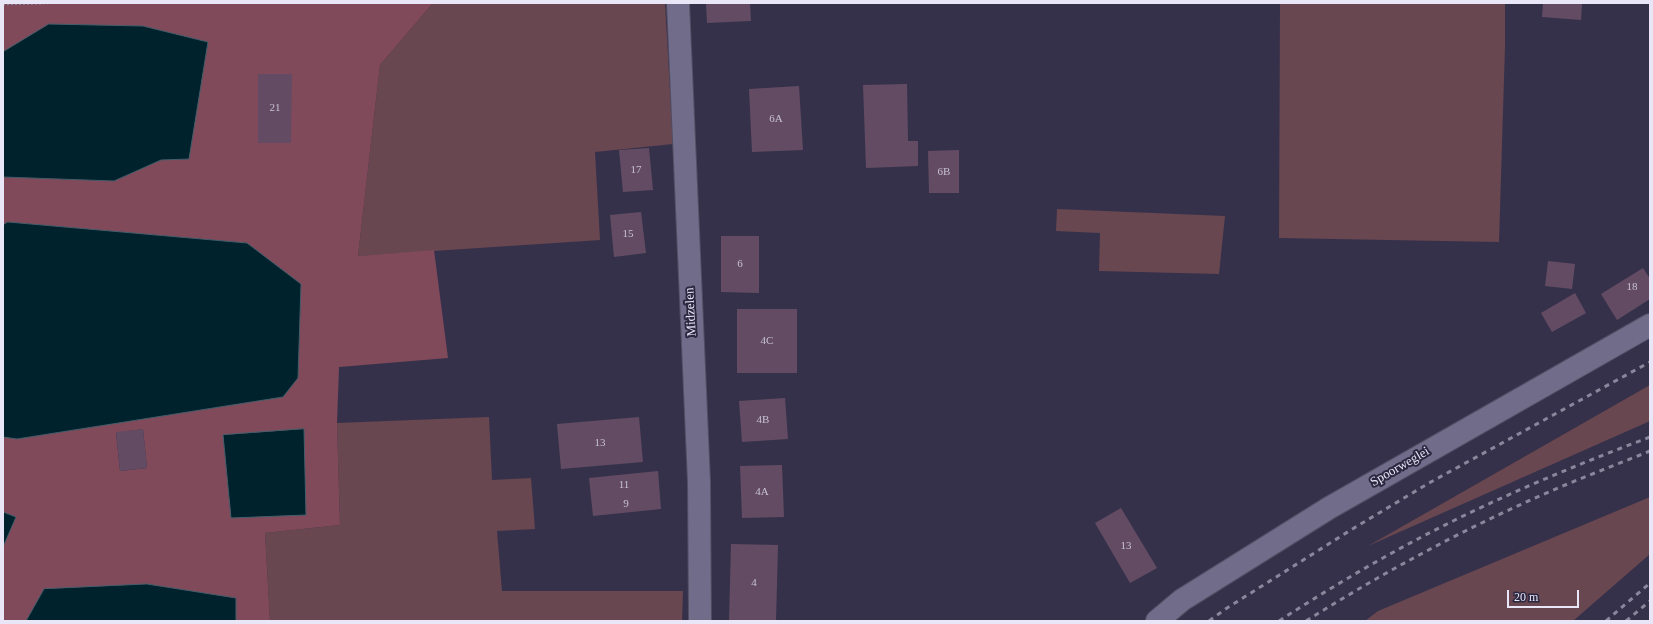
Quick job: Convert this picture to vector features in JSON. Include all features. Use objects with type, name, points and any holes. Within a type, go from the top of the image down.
[{"type":"street","name":"Midzelen","points":[[678,3],[699,482],[700,621]]},
{"type":"street","name":"Spoorweglei","points":[[1157,621],[1182,600],[1329,508],[1650,325]]},
{"type":"path","points":[[3,4],[48,3]]},
{"type":"shaded area","points":[[3,3],[433,3],[380,65],[358,256],[434,250],[448,358],[339,367],[337,423],[340,525],[265,533],[270,621],[236,621],[236,598],[44,589],[26,621],[3,621],[3,547],[16,517],[3,512],[3,437],[17,439],[282,397],[298,378],[301,284],[247,243],[8,222],[3,225],[3,177],[114,181],[161,160],[189,159],[49,24],[3,52]],"holes":[[[143,429],[147,468],[120,471],[116,433]]]},
{"type":"shaded area","points":[[433,3],[665,3],[673,144],[595,152],[600,240],[358,256],[380,65]]},
{"type":"shaded area","points":[[1280,3],[1505,3],[1499,242],[1279,238]]},
{"type":"shaded area","points":[[1057,209],[1225,216],[1219,274],[1099,271],[1100,233],[1056,231]]},
{"type":"shaded area","points":[[1650,385],[1650,421],[1368,546]]},
{"type":"shaded area","points":[[489,417],[492,480],[531,478],[535,529],[497,531],[502,591],[683,591],[682,621],[270,621],[265,533],[340,525],[337,423]]},
{"type":"shaded area","points":[[1650,497],[1650,554],[1573,621],[1365,621],[1378,611]]},
{"type":"water","points":[[49,24],[143,26],[208,42],[189,159],[161,160],[114,181],[3,177],[3,52]]},
{"type":"water","points":[[8,222],[247,243],[301,284],[298,378],[283,397],[17,439],[3,437],[3,225]]},
{"type":"water","points":[[304,429],[306,515],[231,518],[223,435]]},
{"type":"water","points":[[3,512],[16,517],[3,547]]},
{"type":"water","points":[[147,584],[236,598],[236,621],[26,621],[44,589]]},
{"type":"building","points":[[706,3],[750,3],[751,21],[707,23]]},
{"type":"building","points":[[1543,3],[1582,3],[1581,20],[1542,17]]},
{"type":"building","points":[[258,74],[292,74],[291,143],[258,143]]},
{"type":"building","points":[[907,84],[908,141],[918,141],[918,166],[866,168],[863,85]]},
{"type":"building","points":[[799,86],[803,150],[752,152],[749,89]]},
{"type":"building","points":[[649,148],[653,190],[623,192],[619,150]]},
{"type":"building","points":[[959,150],[959,193],[929,193],[928,151]]},
{"type":"building","points":[[641,212],[646,253],[614,257],[610,215]]},
{"type":"building","points":[[721,236],[759,236],[759,293],[721,292]]},
{"type":"building","points":[[1548,261],[1575,264],[1572,289],[1545,286]]},
{"type":"building","points":[[1643,268],[1650,279],[1650,299],[1617,320],[1601,294]]},
{"type":"building","points":[[1575,293],[1586,313],[1552,332],[1541,313]]},
{"type":"building","points":[[737,309],[797,309],[797,373],[737,373]]},
{"type":"building","points":[[785,398],[788,439],[742,442],[739,401]]},
{"type":"building","points":[[639,417],[643,462],[561,469],[557,424]]},
{"type":"building","points":[[143,429],[147,468],[120,471],[116,432]]},
{"type":"building","points":[[782,465],[784,517],[742,518],[740,466]]},
{"type":"building","points":[[658,471],[661,509],[593,516],[589,478]]},
{"type":"building","points":[[1121,508],[1157,568],[1130,583],[1095,523]]},
{"type":"building","points":[[731,544],[778,545],[776,621],[729,621]]},
{"type":"railway","points":[[1209,621],[1227,608],[1354,528],[1429,483],[1650,362]]},
{"type":"railway","points":[[1279,621],[1366,568],[1455,520],[1551,476],[1650,437]]},
{"type":"railway","points":[[1306,621],[1386,573],[1468,530],[1555,489],[1650,451]]},
{"type":"railway","points":[[1606,621],[1650,583]]},
{"type":"railway","points":[[1626,621],[1650,601]]}]
